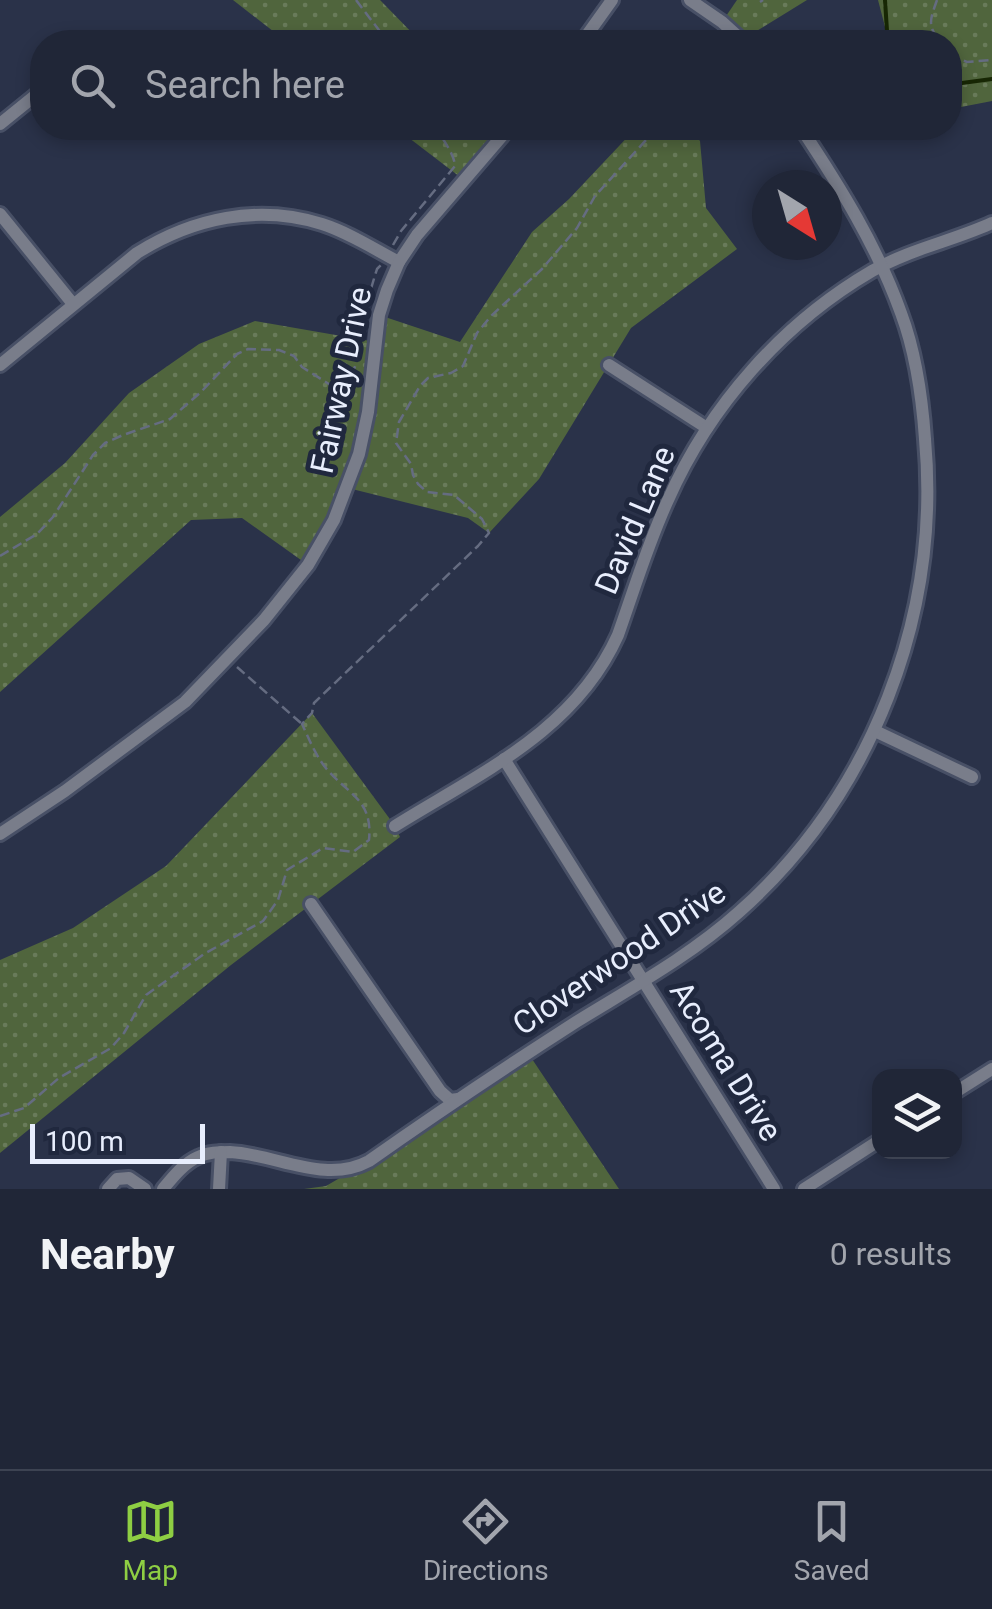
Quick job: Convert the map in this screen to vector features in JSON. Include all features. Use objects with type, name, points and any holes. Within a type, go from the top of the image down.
[{"type":"street","points":[[591,30],[612,0]]},
{"type":"street","points":[[690,0],[731,30]]},
{"type":"street","points":[[0,124],[30,100]]},
{"type":"street","name":"Fairway Drive","points":[[0,834],[151,730],[185,702],[228,660],[308,566],[334,520],[358,454],[386,290],[416,235],[499,140]]},
{"type":"street","name":"Cloverwood Drive","points":[[221,1152],[249,1153],[308,1168],[344,1171],[369,1161],[699,944],[734,916],[778,873],[828,812],[865,751],[894,686],[914,618],[926,540],[928,496],[923,408],[902,314],[882,266],[849,202],[809,140]]},
{"type":"street","points":[[0,214],[73,304]]},
{"type":"street","points":[[0,364],[137,253],[184,228],[226,217],[279,216],[322,224],[399,262]]},
{"type":"street","name":"David Lane","points":[[395,826],[504,759],[564,715],[597,674],[618,635],[666,503],[690,456],[733,391],[794,328],[841,291],[882,266],[992,223]]},
{"type":"street","points":[[610,366],[707,428]]},
{"type":"street","points":[[874,731],[972,777]]},
{"type":"street","name":"Acoma Drive","points":[[504,759],[774,1189]]},
{"type":"street","points":[[311,904],[440,1091],[450,1100],[458,1099]]},
{"type":"street","points":[[962,1088],[992,1069]]},
{"type":"street","points":[[804,1189],[872,1145]]},
{"type":"street","points":[[168,1188],[191,1160],[221,1152],[219,1189]]},
{"type":"street","points":[[108,1189],[120,1178],[129,1178],[145,1189]]},
{"type":"path","points":[[356,0],[379,30]]},
{"type":"path","points":[[931,30],[937,0]]},
{"type":"path","points":[[962,60],[992,60]]},
{"type":"path","points":[[392,246],[455,166],[444,140]]},
{"type":"path","points":[[302,724],[312,713],[314,703],[489,532],[482,519],[454,495],[428,492],[418,484],[411,464],[396,443],[399,422],[420,386],[428,378],[463,366],[477,332],[542,270],[578,228],[595,196],[646,140]]},
{"type":"path","points":[[0,556],[37,534],[53,517],[92,454],[105,443],[170,419],[237,354],[248,349],[279,350],[294,356],[318,379],[332,386],[341,384],[359,357],[376,269],[381,266]]},
{"type":"path","points":[[0,1116],[24,1108],[59,1078],[110,1048],[124,1033],[146,994],[204,954],[263,921],[278,900],[287,870],[323,848],[353,852],[368,840],[370,822],[366,808],[324,765],[302,724],[228,660]]},
{"type":"green space","points":[[233,0],[380,0],[409,30],[272,30]]},
{"type":"green space","points":[[737,0],[807,0],[758,30],[731,30],[722,22]]},
{"type":"green space","points":[[878,0],[992,0],[992,101],[962,107],[962,30],[886,30]]},
{"type":"green space","points":[[412,140],[494,140],[464,180]]},
{"type":"green space","points":[[625,140],[699,140],[706,208],[737,249],[631,328],[539,479],[489,533],[468,518],[348,488],[308,565],[242,518],[191,520],[0,692],[0,517],[65,463],[129,393],[199,344],[255,321],[376,342],[379,315],[460,342],[532,232]]},
{"type":"green space","points":[[312,713],[400,837],[231,965],[0,1153],[0,960],[73,928],[166,866]]},
{"type":"green space","points":[[528,1053],[619,1189],[304,1189],[326,1186],[369,1161]]},
{"type":"waterway","points":[[885,0],[887,30]]},
{"type":"waterway","points":[[962,83],[992,79]]}]
